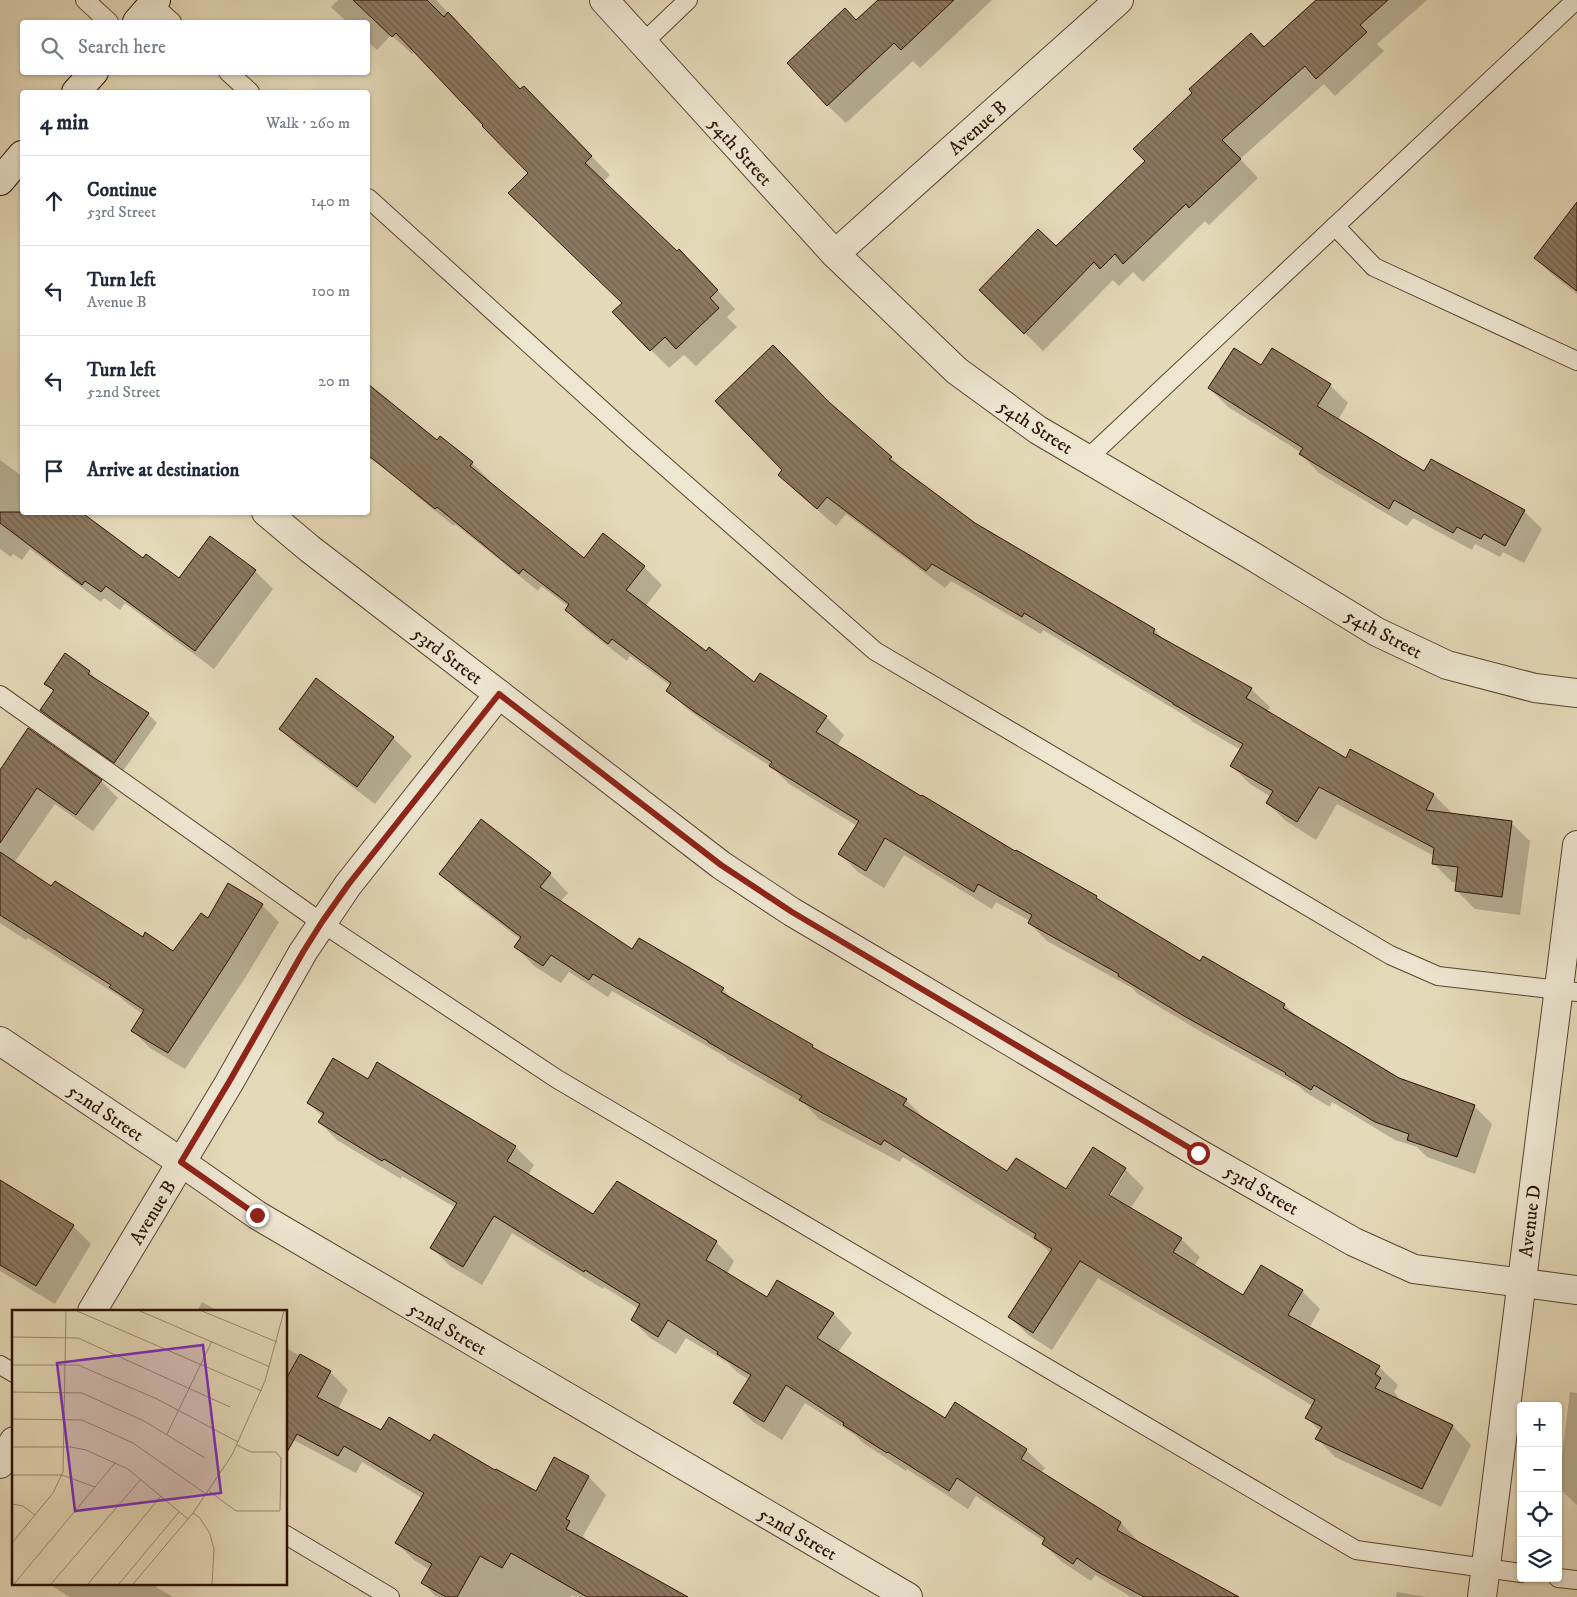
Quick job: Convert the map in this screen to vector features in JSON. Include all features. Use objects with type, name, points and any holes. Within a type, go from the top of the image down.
[{"type":"street","name":"54th Street","points":[[604,0],[835,254],[957,371],[1038,430],[1377,632],[1447,665],[1534,688],[1577,693]]},
{"type":"street","name":"Avenue B","points":[[835,254],[1119,0]]},
{"type":"street","points":[[78,90],[91,75]]},
{"type":"street","points":[[0,181],[20,157]]},
{"type":"street","name":"53rd Street","points":[[270,515],[310,549],[721,865],[792,912],[1198,1153],[1354,1242],[1414,1269],[1577,1290]]},
{"type":"street","name":"Avenue B","points":[[93,1310],[322,922],[348,885],[499,694]]},
{"type":"street","name":"Avenue D","points":[[1482,1597],[1522,1283],[1568,991],[1577,845]]},
{"type":"street","name":"52nd Street","points":[[0,1041],[257,1215],[908,1597]]},
{"type":"street","points":[[0,1464],[12,1444]]},
{"type":"lane","points":[[85,0],[106,20]]},
{"type":"lane","points":[[643,43],[688,0]]},
{"type":"lane","points":[[1087,459],[1576,0]]},
{"type":"lane","points":[[149,9],[168,20]]},
{"type":"lane","points":[[231,75],[248,90]]},
{"type":"lane","points":[[370,200],[627,432],[875,651],[1390,955],[1438,976],[1568,991]]},
{"type":"lane","points":[[1334,226],[1374,267],[1577,361]]},
{"type":"lane","points":[[0,695],[322,922],[558,1079],[1356,1550],[1517,1573]]},
{"type":"lane","points":[[0,1365],[12,1372]]},
{"type":"lane","points":[[288,1536],[390,1597]]},
{"type":"lane","points":[[1562,1578],[1577,1580]]},
{"type":"building","points":[[353,0],[427,0],[444,17],[448,12],[520,89],[524,86],[592,156],[585,163],[677,251],[679,249],[718,290],[710,298],[719,308],[676,349],[665,337],[650,351],[612,312],[622,303],[508,193],[528,173],[396,33],[392,37]]},
{"type":"building","points":[[878,0],[954,0],[901,50],[894,43],[827,106],[787,63],[845,8],[856,20]]},
{"type":"building","points":[[1316,0],[1388,0],[1360,25],[1367,32],[1316,79],[1305,66],[1222,140],[1241,159],[1189,208],[1186,204],[1123,264],[1115,254],[1100,269],[1094,262],[1024,334],[979,290],[1038,229],[1056,246],[1145,161],[1133,149],[1192,93],[1189,89],[1251,33],[1264,47]]},
{"type":"building","points":[[1577,202],[1577,291],[1534,258]]},
{"type":"building","points":[[773,345],[830,403],[892,457],[889,459],[975,523],[1155,629],[1153,633],[1252,688],[1246,698],[1346,758],[1350,749],[1434,794],[1426,810],[1512,821],[1502,897],[1455,891],[1458,867],[1432,864],[1434,848],[1319,787],[1297,822],[1266,803],[1273,791],[1230,766],[1243,744],[1173,704],[1024,613],[1022,617],[932,564],[926,571],[827,497],[817,509],[778,475],[782,470],[715,401]]},
{"type":"building","points":[[1234,348],[1261,365],[1272,348],[1331,384],[1317,406],[1424,471],[1431,459],[1525,510],[1505,546],[1484,534],[1481,539],[1457,527],[1453,533],[1394,500],[1389,509],[1299,454],[1303,448],[1208,388]]},
{"type":"building","points":[[370,386],[437,440],[440,436],[473,462],[470,466],[584,558],[603,533],[645,566],[626,590],[706,651],[709,647],[754,682],[760,673],[827,716],[816,732],[1015,851],[1097,896],[1096,898],[1200,961],[1203,956],[1285,1004],[1283,1008],[1399,1078],[1475,1105],[1457,1157],[1407,1140],[1409,1134],[1375,1122],[1314,1085],[1311,1090],[1286,1073],[1184,1016],[1118,976],[1119,974],[1028,923],[1032,915],[978,884],[974,892],[885,838],[866,871],[838,854],[859,821],[769,766],[772,762],[696,713],[666,691],[671,683],[612,639],[608,644],[565,610],[569,604],[523,569],[519,574],[437,507],[435,509],[370,457]]},
{"type":"building","points":[[0,512],[20,512],[20,515],[85,515],[143,558],[146,554],[179,578],[210,536],[256,570],[195,651],[106,586],[101,592],[85,581],[82,585],[0,523]]},
{"type":"building","points":[[65,653],[90,671],[88,674],[149,713],[114,763],[40,710],[54,690],[44,684]]},
{"type":"building","points":[[316,678],[394,737],[357,787],[279,729]]},
{"type":"building","points":[[28,728],[102,780],[76,815],[37,788],[0,843],[0,770]]},
{"type":"building","points":[[481,819],[551,873],[540,887],[632,949],[639,938],[724,988],[721,992],[813,1045],[812,1047],[907,1099],[903,1105],[1007,1171],[1016,1158],[1066,1189],[1093,1147],[1126,1168],[1109,1195],[1182,1238],[1173,1252],[1243,1295],[1261,1265],[1303,1290],[1288,1315],[1380,1366],[1375,1374],[1381,1378],[1375,1388],[1453,1425],[1422,1489],[1315,1439],[1322,1427],[1305,1418],[1315,1400],[1080,1261],[1033,1333],[1008,1317],[1052,1249],[1034,1238],[1036,1234],[884,1140],[881,1145],[799,1100],[802,1096],[593,974],[589,980],[551,955],[543,966],[514,947],[521,937],[439,874]]},
{"type":"building","points":[[0,852],[51,886],[55,881],[143,937],[145,932],[173,951],[201,913],[208,918],[228,883],[263,904],[168,1053],[131,1031],[144,1010],[109,987],[111,985],[0,915]]},
{"type":"building","points":[[333,1058],[368,1079],[377,1062],[516,1146],[507,1161],[593,1214],[617,1181],[717,1241],[706,1260],[767,1297],[777,1280],[834,1313],[817,1338],[945,1418],[955,1402],[1027,1449],[1021,1459],[1121,1522],[1117,1530],[1239,1597],[1144,1597],[1096,1571],[1077,1558],[1073,1564],[1042,1544],[1045,1538],[957,1478],[949,1491],[843,1425],[844,1423],[786,1385],[764,1422],[733,1403],[751,1375],[668,1320],[658,1337],[631,1320],[640,1304],[585,1270],[584,1272],[494,1216],[463,1267],[430,1248],[457,1203],[318,1122],[324,1113],[307,1103]]},
{"type":"building","points":[[0,1180],[74,1225],[36,1286],[0,1265]]},
{"type":"building","points":[[300,1354],[331,1371],[317,1397],[381,1430],[389,1417],[430,1441],[434,1434],[495,1470],[536,1491],[554,1457],[589,1476],[566,1519],[570,1521],[566,1529],[688,1597],[587,1597],[511,1553],[502,1568],[480,1556],[457,1597],[446,1597],[421,1583],[432,1564],[395,1543],[424,1493],[344,1446],[338,1456],[297,1434],[288,1450],[288,1375]]},
{"type":"route","points":[[257,1215],[181,1162],[322,922],[348,885],[499,694],[721,865],[792,912],[1198,1153]]}]
